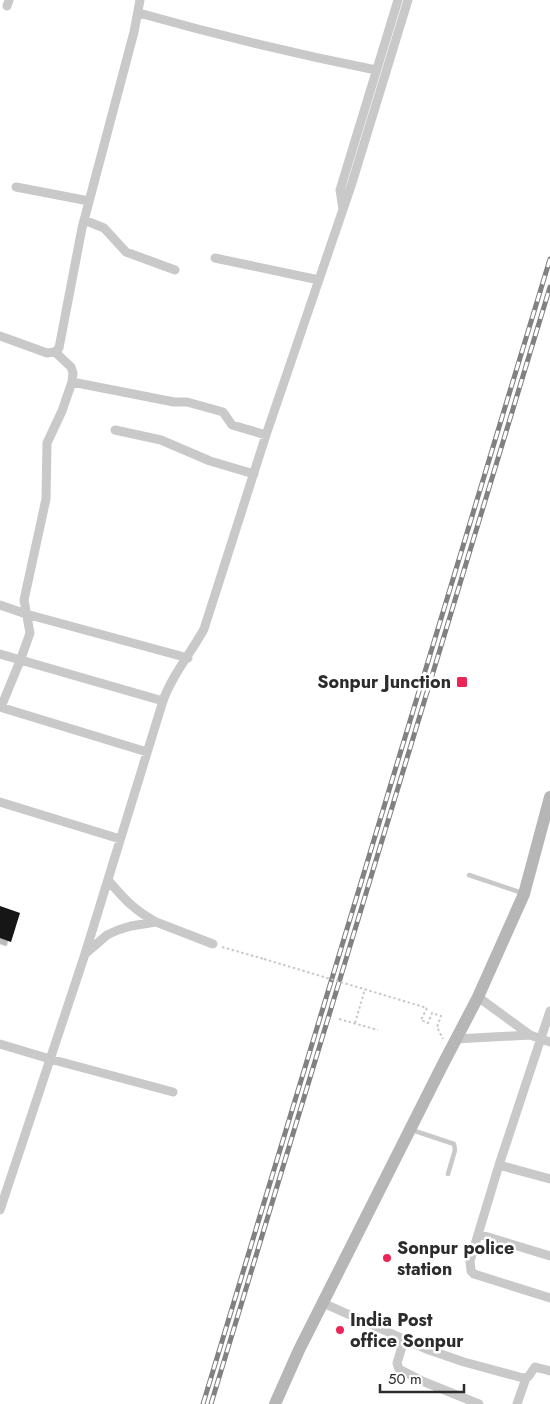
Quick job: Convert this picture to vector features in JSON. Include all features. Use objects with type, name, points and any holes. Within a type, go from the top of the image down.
[{"type":"main road","points":[[275,1404],[323,1303],[478,997],[524,894],[550,797]]},
{"type":"street","points":[[0,336],[47,353],[55,352],[59,348],[84,220],[139,13],[140,0]]},
{"type":"street","points":[[343,210],[340,190],[398,0]]},
{"type":"street","points":[[0,1210],[85,954],[163,701],[172,680],[188,658],[204,629],[266,435],[343,210],[408,0]]},
{"type":"street","points":[[139,13],[266,47],[376,70]]},
{"type":"street","points":[[16,187],[89,201]]},
{"type":"street","points":[[84,220],[104,228],[126,252],[175,270]]},
{"type":"street","points":[[215,258],[319,280]]},
{"type":"street","points":[[55,352],[71,368],[73,373],[72,382],[62,411],[47,443],[46,498],[24,600],[30,633],[0,707],[147,752]]},
{"type":"street","points":[[72,382],[174,402],[191,403],[223,412],[232,425],[266,435]]},
{"type":"street","points":[[115,430],[161,440],[210,461],[254,474]]},
{"type":"street","points":[[0,605],[26,614],[188,658]]},
{"type":"street","points":[[0,654],[163,701]]},
{"type":"street","points":[[0,802],[120,839]]},
{"type":"street","points":[[108,880],[139,913],[156,922],[213,944]]},
{"type":"street","points":[[85,954],[107,935],[118,930],[156,922]]},
{"type":"street","points":[[478,997],[530,1035],[545,1040]]},
{"type":"street","points":[[550,1011],[545,1040],[499,1165],[470,1261],[471,1270],[474,1274],[550,1298]]},
{"type":"street","points":[[456,1039],[530,1035]]},
{"type":"street","points":[[0,1044],[173,1092]]},
{"type":"street","points":[[499,1165],[550,1179]]},
{"type":"street","points":[[478,1234],[550,1256]]},
{"type":"street","points":[[323,1303],[426,1349],[464,1362],[526,1378]]},
{"type":"street","points":[[404,1340],[397,1365],[399,1369],[422,1381],[479,1404]]},
{"type":"street","points":[[517,1404],[526,1378],[535,1367],[550,1371]]},
{"type":"lane","points":[[468,875],[524,894]]},
{"type":"lane","points":[[410,1129],[454,1144],[455,1150],[448,1174]]},
{"type":"path","points":[[213,944],[427,1008],[421,1020],[428,1023],[432,1013],[442,1016],[438,1028]]},
{"type":"path","points":[[355,1024],[365,989]]},
{"type":"path","points":[[339,1019],[378,1030]]},
{"type":"building","points":[[0,906],[20,913],[11,942],[0,938]]},
{"type":"railway","points":[[203,1404],[550,259]]},
{"type":"railway","points":[[211,1404],[550,287]]},
{"type":"place","name":"Sonpur Junction","points":[[462,682]]},
{"type":"place","name":"Sonpur police station","points":[[387,1258]]},
{"type":"place","name":"India Post office Sonpur","points":[[340,1330]]}]
